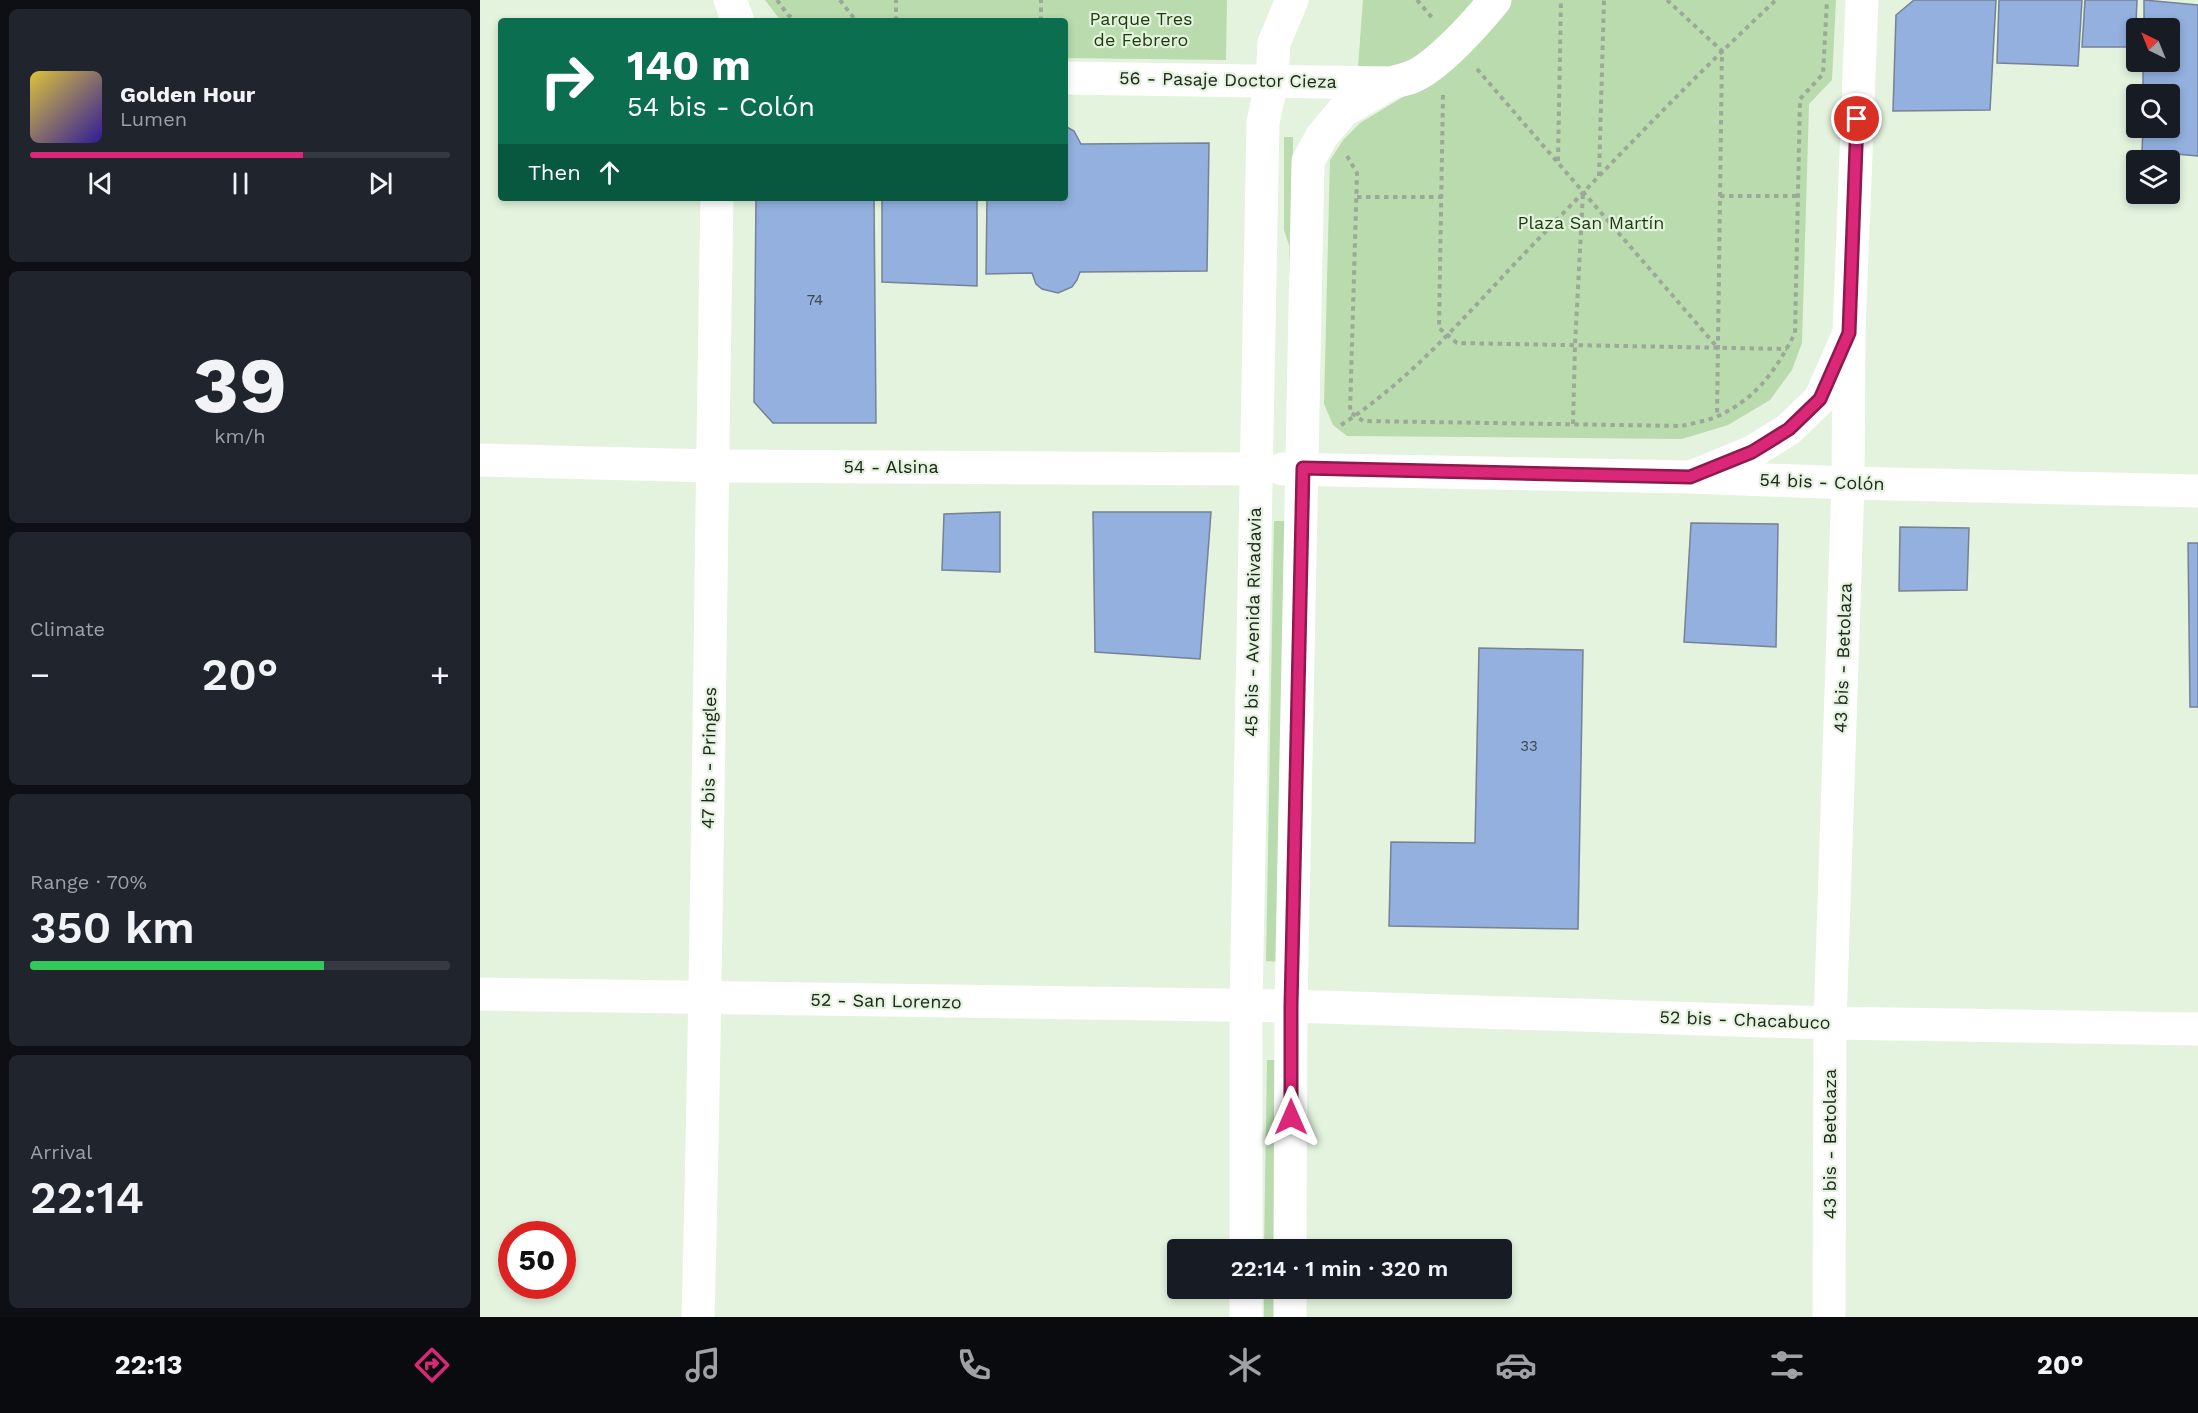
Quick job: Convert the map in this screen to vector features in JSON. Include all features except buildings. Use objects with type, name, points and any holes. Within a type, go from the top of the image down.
[{"type":"street","points":[[721,18],[722,0]]},
{"type":"street","points":[[730,0],[737,18]]},
{"type":"street","name":"45 bis - Avenida Rivadavia","points":[[1246,1239],[1246,1005],[1263,122],[1272,81],[1274,44],[1292,0]]},
{"type":"street","points":[[1290,1239],[1291,1006],[1308,161],[1322,136],[1343,111],[1391,82],[1411,77],[1439,58],[1476,23],[1495,0]]},
{"type":"street","name":"43 bis - Betolaza","points":[[1829,1317],[1830,1023],[1848,483],[1849,333],[1862,0]]},
{"type":"street","name":"56 - Pasaje Doctor Cieza","points":[[1068,78],[1391,82]]},
{"type":"street","name":"47 bis - Pringles","points":[[698,1317],[706,999],[717,201]]},
{"type":"street","points":[[1690,477],[1752,452],[1792,426],[1820,399],[1849,333]]},
{"type":"street","name":"54 - Alsina","points":[[480,460],[712,466],[1303,468]]},
{"type":"street","name":"54 bis - Colón","points":[[1303,468],[2198,491]]},
{"type":"street","name":"52 - San Lorenzo","points":[[480,994],[1291,1006]]},
{"type":"street","name":"52 bis - Chacabuco","points":[[1291,1006],[1830,1023],[2198,1029]]},
{"type":"street","points":[[1246,1299],[1246,1317]]},
{"type":"street","points":[[1290,1299],[1290,1317]]},
{"type":"path","points":[[777,0],[792,18]]},
{"type":"path","points":[[840,0],[854,18]]},
{"type":"path","points":[[896,0],[896,18]]},
{"type":"path","points":[[1041,0],[1041,18]]},
{"type":"path","points":[[1558,162],[1561,0]]},
{"type":"path","points":[[1599,177],[1604,0]]},
{"type":"path","points":[[1667,0],[1722,51],[1717,417]]},
{"type":"path","points":[[1341,425],[1377,399],[1447,334],[1583,192],[1722,51],[1776,0]]},
{"type":"path","points":[[1350,146],[1346,155],[1357,173],[1350,411],[1356,416],[1363,421],[1682,426],[1717,417],[1751,397],[1778,366],[1795,333],[1800,99],[1823,74],[1827,0]]},
{"type":"path","points":[[1474,65],[1718,347]]},
{"type":"path","points":[[1443,87],[1439,328],[1457,343],[1787,349]]},
{"type":"path","points":[[1573,424],[1583,192]]},
{"type":"path","points":[[1720,196],[1798,196]]},
{"type":"path","points":[[1357,197],[1442,197]]},
{"type":"green space","name":"Parque Tres de Febrero","points":[[765,0],[1227,0],[1226,60],[1068,58],[1068,18],[779,18]]},
{"type":"green space","points":[[1363,0],[1481,0],[1413,61],[1391,68],[1358,67]]},
{"type":"green space","name":"Plaza San Martín","points":[[1509,0],[1836,0],[1832,80],[1809,104],[1802,343],[1792,370],[1770,400],[1728,425],[1682,439],[1347,436],[1333,425],[1324,404],[1330,160],[1344,139],[1360,123],[1403,97]]},
{"type":"green space","points":[[1284,137],[1293,137],[1292,407],[1289,407],[1289,245],[1284,230]]},
{"type":"green space","points":[[1274,521],[1287,521],[1278,962],[1266,961]]},
{"type":"green space","points":[[1267,1060],[1279,1060],[1277,1239],[1264,1239]]},
{"type":"green space","points":[[1264,1299],[1277,1299],[1276,1317],[1264,1317]]},
{"type":"route","points":[[1291,1117],[1291,1006],[1303,468],[1690,477],[1752,452],[1789,429],[1820,399],[1849,333],[1857,119]]}]
